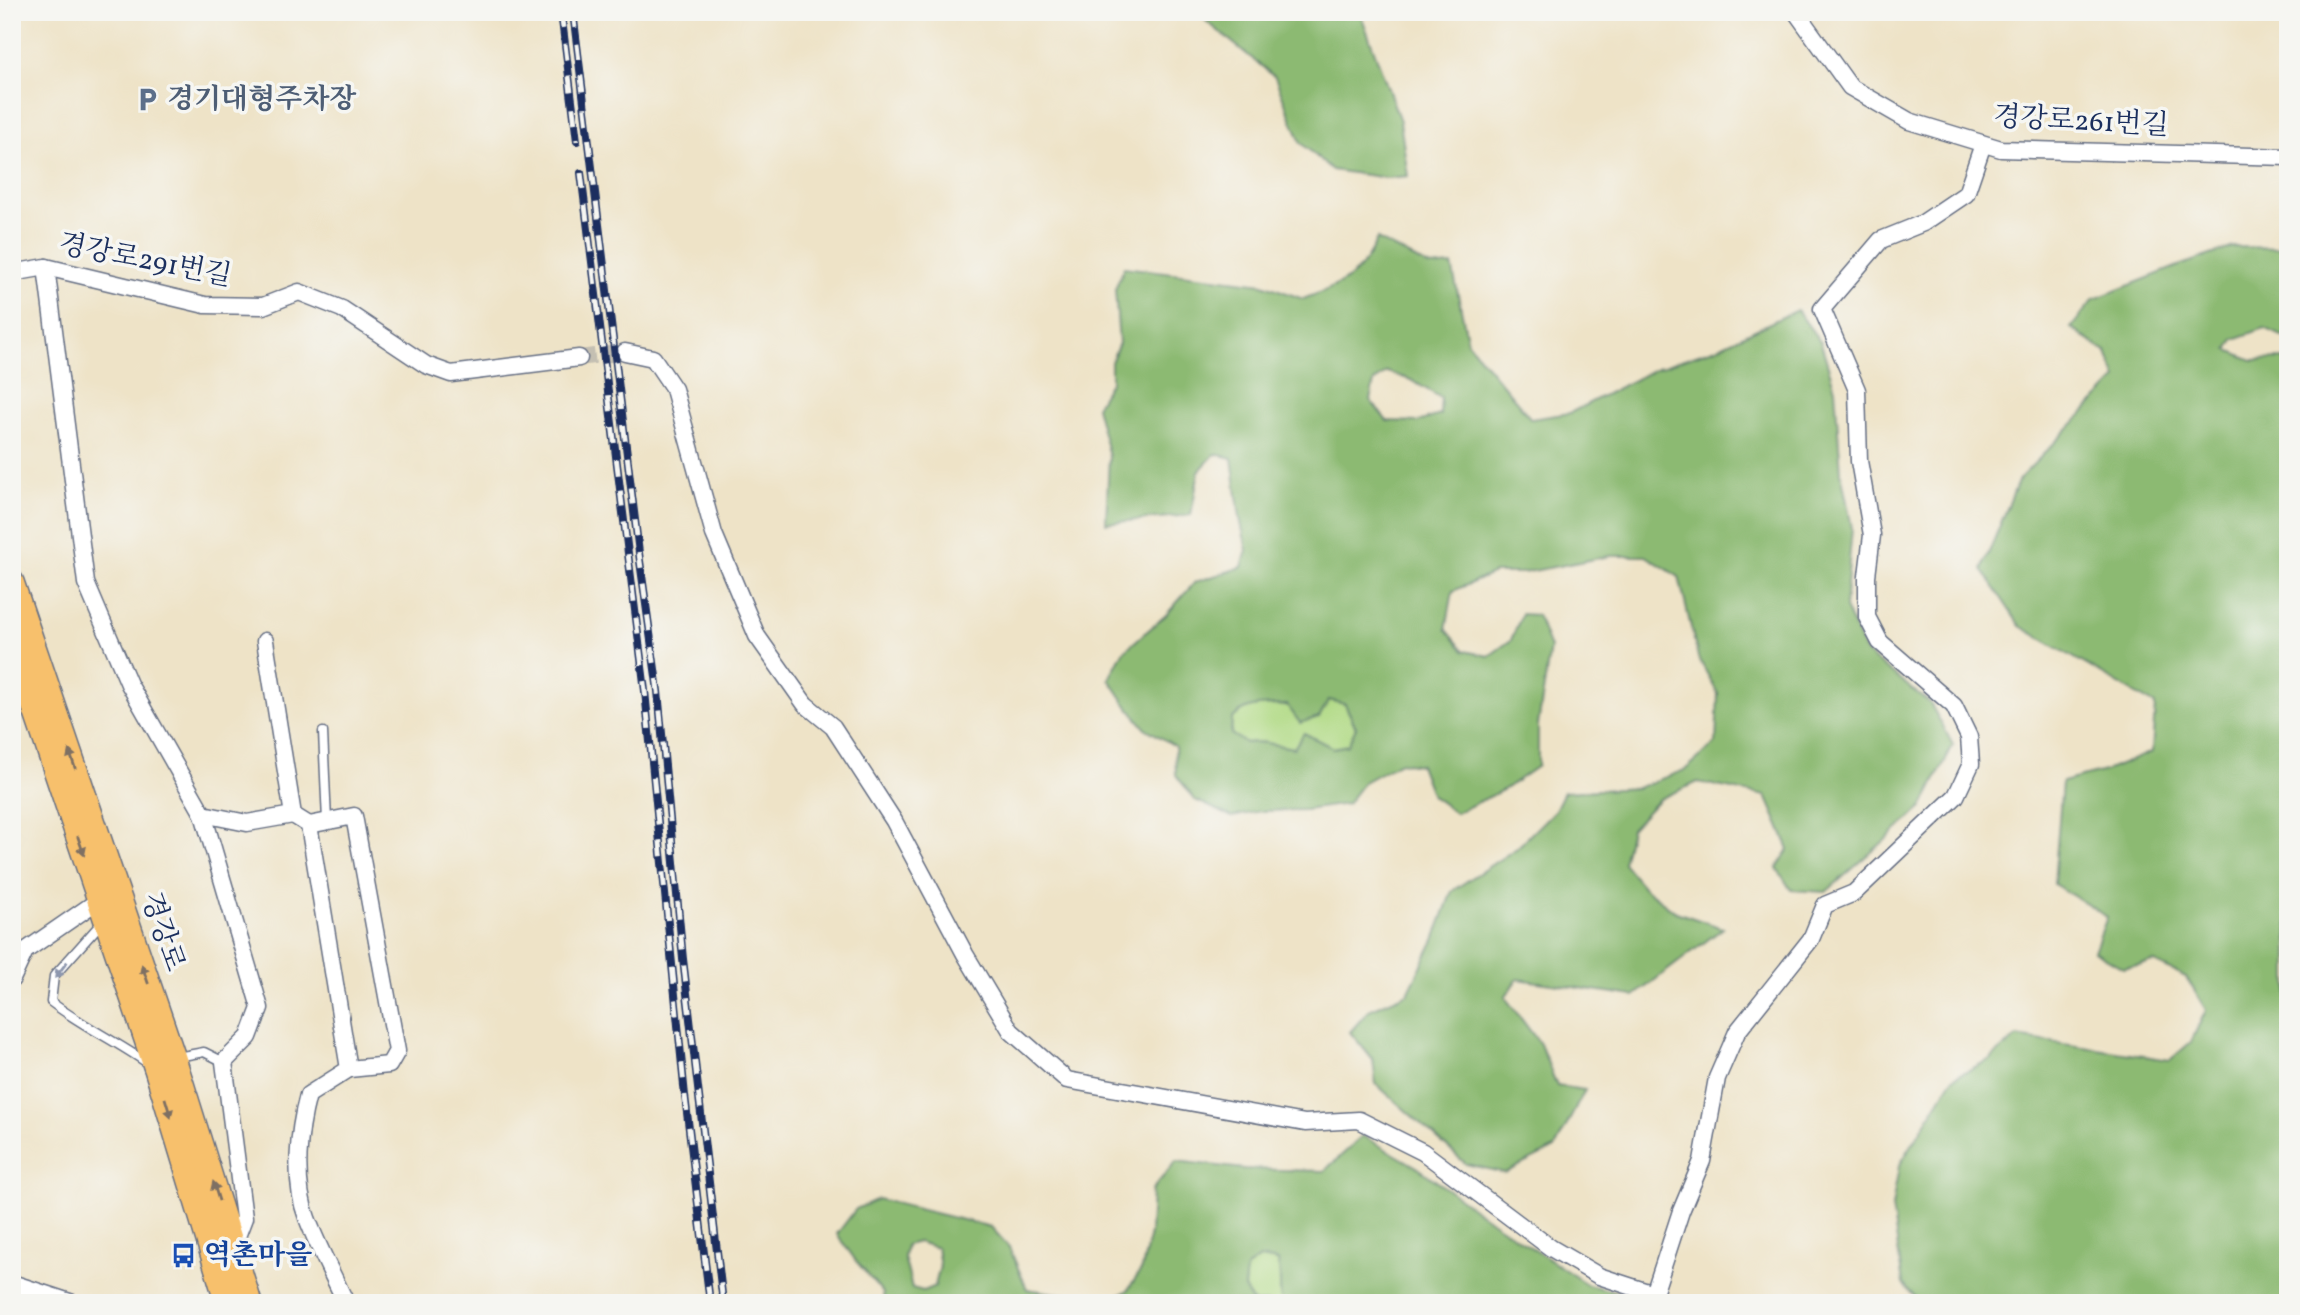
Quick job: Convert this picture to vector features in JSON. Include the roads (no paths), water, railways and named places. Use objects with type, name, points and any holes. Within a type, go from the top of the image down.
[{"type":"main road","name":"경강로","points":[[12,582],[165,1063],[227,1303]]},
{"type":"main road","name":"경강로","points":[[12,642],[21,697],[102,909],[165,1063],[233,1247],[250,1303]]},
{"type":"street","name":"경강로261번길","points":[[1796,12],[1850,87],[1909,121],[1983,144],[2001,149],[2288,157]]},
{"type":"street","points":[[625,352],[653,358],[674,390],[714,534],[757,636],[805,704],[833,727],[894,821],[965,954],[1011,1031],[1067,1080],[1305,1123],[1359,1120],[1423,1152],[1551,1248],[1599,1276],[1658,1298],[1681,1212],[1702,1161],[1717,1078],[1737,1032],[1811,939],[1825,905],[1854,893],[1956,796],[1970,764],[1969,737],[1954,706],[1880,642],[1867,617],[1867,576],[1872,535],[1859,461],[1857,390],[1822,309],[1881,240],[1923,223],[1966,194],[1983,144]]},
{"type":"street","points":[[46,267],[86,583],[129,684],[204,814],[260,1008],[249,1037],[224,1062],[244,1218],[233,1247]]},
{"type":"street","name":"경강로291번길","points":[[12,273],[46,267],[205,305],[263,306],[299,292],[342,309],[426,365],[451,374],[579,358]]},
{"type":"street","points":[[265,641],[293,815]]},
{"type":"street","points":[[204,814],[247,823],[293,815],[309,825],[354,816],[397,1051],[389,1065],[349,1069],[308,1095],[302,1119],[299,1183],[306,1216],[346,1303]]},
{"type":"street","points":[[309,825],[349,1069]]},
{"type":"street","points":[[12,979],[25,951],[102,909]]},
{"type":"street","points":[[12,1283],[73,1303]]},
{"type":"lane","points":[[323,732],[327,821]]},
{"type":"lane","points":[[102,909],[54,976],[51,1002],[113,1039],[165,1063],[204,1052],[224,1062]]},
{"type":"tunnel","points":[[579,358],[625,352]]},
{"type":"railway","points":[[561,12],[577,141]]},
{"type":"railway","points":[[573,12],[658,691],[683,959],[723,1303]]},
{"type":"railway","points":[[581,173],[645,691],[685,1096],[710,1303]]},
{"type":"place","name":"경기대형주차장","points":[[147,100]]},
{"type":"place","name":"역촌마을","points":[[184,1256]]}]
